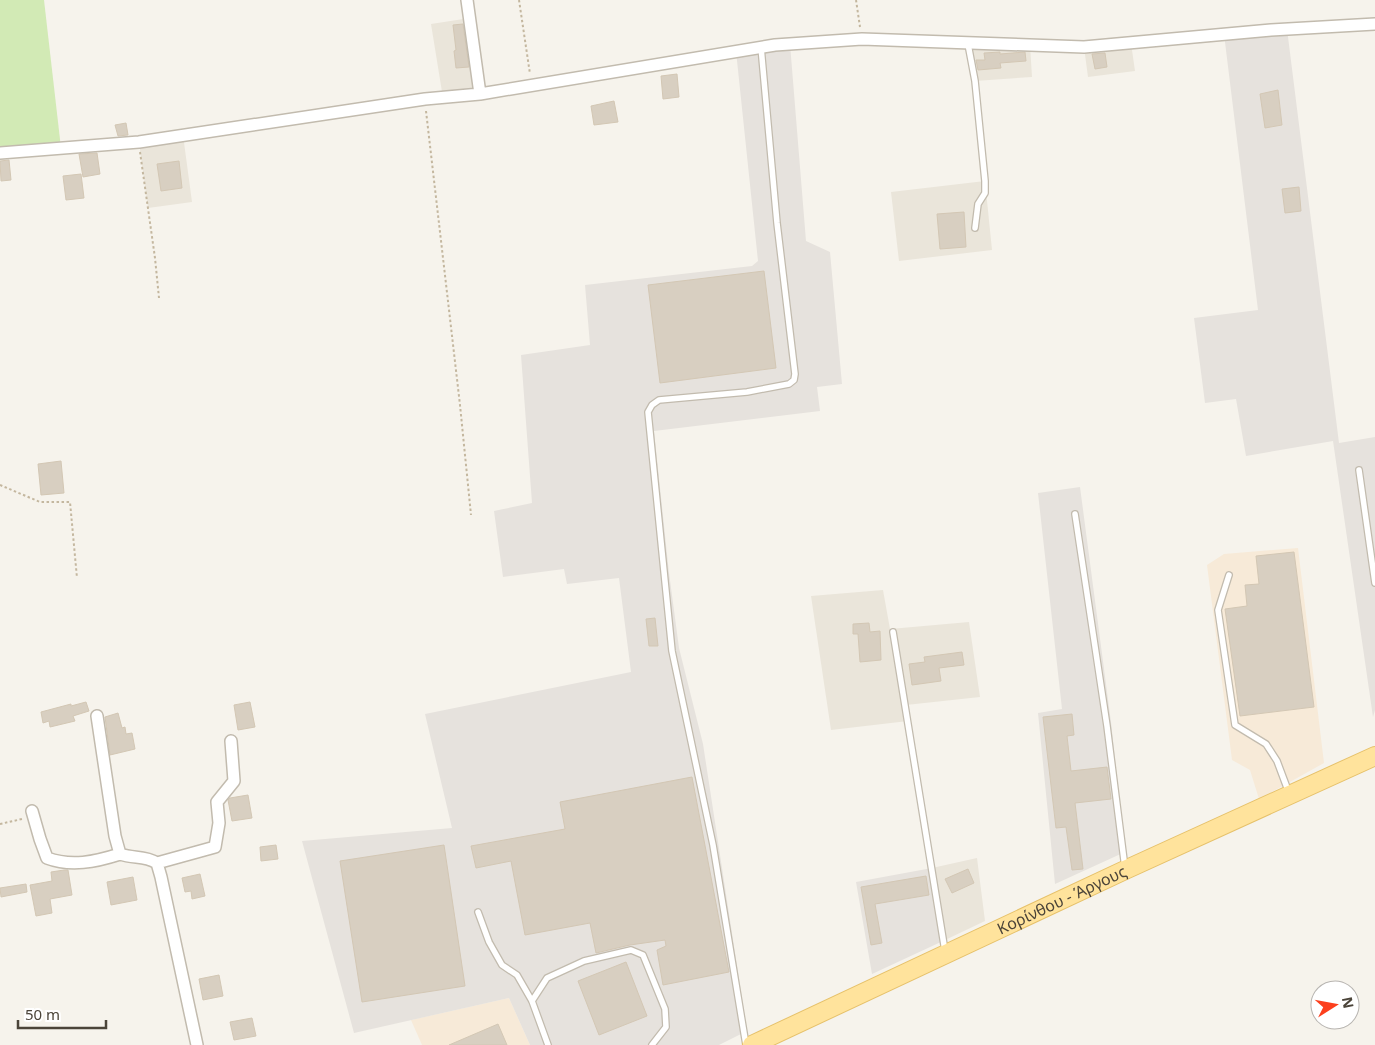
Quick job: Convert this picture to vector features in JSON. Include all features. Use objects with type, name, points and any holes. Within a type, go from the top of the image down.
[{"type":"main road","name":"Κορίνθου - Άργους","points":[[752,1045],[1125,870],[1375,756]]},
{"type":"street","points":[[467,0],[480,94]]},
{"type":"street","points":[[0,153],[139,142],[425,99],[480,94],[775,45],[862,39],[1084,47],[1271,30],[1375,24]]},
{"type":"street","points":[[97,716],[115,836],[120,854]]},
{"type":"street","points":[[157,863],[215,847],[219,824],[217,802],[234,781],[231,741]]},
{"type":"street","points":[[34,815],[47,858],[58,862],[74,863],[98,861],[120,854],[131,858],[147,857],[157,863],[162,877],[197,1045]]},
{"type":"lane","points":[[968,44],[975,81],[985,180],[985,193],[978,204],[976,228]]},
{"type":"lane","points":[[746,1045],[713,845],[672,651],[648,412],[652,404],[659,400],[747,392],[789,384],[794,380],[795,374],[777,223],[762,47]]},
{"type":"lane","points":[[1359,470],[1375,583]]},
{"type":"lane","points":[[1075,514],[1107,726],[1125,870]]},
{"type":"lane","points":[[1229,575],[1218,610],[1236,725],[1266,744],[1277,761],[1290,795]]},
{"type":"lane","points":[[893,632],[946,955]]},
{"type":"lane","points":[[478,912],[489,942],[502,965],[517,975],[532,1001],[548,1045]]},
{"type":"lane","points":[[532,1001],[547,978],[584,961],[631,950],[643,955],[665,1009],[666,1027],[652,1045]]},
{"type":"path","points":[[519,0],[532,86]]},
{"type":"path","points":[[856,0],[862,39]]},
{"type":"path","points":[[425,99],[471,515]]},
{"type":"path","points":[[139,142],[159,298]]},
{"type":"path","points":[[0,485],[40,502],[70,502],[77,578]]},
{"type":"path","points":[[0,824],[34,815]]},
{"type":"shaded area","points":[[470,18],[480,94],[443,98],[431,24]]},
{"type":"shaded area","points":[[1287,29],[1339,443],[1375,437],[1375,710],[1373,717],[1333,441],[1246,456],[1236,399],[1205,403],[1194,318],[1258,310],[1224,34]]},
{"type":"shaded area","points":[[1131,43],[1135,71],[1088,77],[1084,47]]},
{"type":"shaded area","points":[[790,44],[806,241],[830,252],[842,384],[817,387],[820,411],[654,431],[679,648],[703,744],[747,1031],[719,1045],[530,1045],[509,998],[354,1033],[302,841],[452,828],[425,714],[631,672],[619,578],[567,584],[564,569],[503,577],[494,511],[532,503],[521,355],[590,345],[585,285],[752,266],[758,261],[736,51]]},
{"type":"shaded area","points":[[968,44],[1030,45],[1032,77],[975,81]]},
{"type":"shaded area","points":[[183,135],[192,202],[148,208],[139,142]]},
{"type":"shaded area","points":[[985,181],[992,250],[899,261],[891,192]]},
{"type":"shaded area","points":[[1080,487],[1111,722],[1125,852],[1055,884],[1038,713],[1062,709],[1038,493]]},
{"type":"shaded area","points":[[1298,548],[1324,763],[1259,799],[1250,770],[1232,760],[1207,565],[1224,554]]},
{"type":"shaded area","points":[[883,590],[890,629],[969,622],[980,697],[906,705],[908,721],[831,730],[811,596]]},
{"type":"shaded area","points":[[977,858],[985,921],[943,941],[932,868]]},
{"type":"shaded area","points":[[932,868],[943,941],[872,974],[856,882]]},
{"type":"shaded area","points":[[509,998],[530,1045],[422,1045],[411,1020]]},
{"type":"green space","points":[[0,0],[44,0],[61,148],[0,153]]},
{"type":"building","points":[[463,24],[469,67],[456,68],[453,25]]},
{"type":"building","points":[[1000,52],[1000,54],[1025,52],[1026,61],[1000,63],[1001,68],[978,70],[976,60],[985,60],[984,53]]},
{"type":"building","points":[[1105,53],[1107,67],[1095,69],[1092,54]]},
{"type":"building","points":[[677,74],[679,97],[663,99],[661,76]]},
{"type":"building","points":[[1278,90],[1282,125],[1265,128],[1260,94]]},
{"type":"building","points":[[614,101],[618,122],[594,125],[591,106]]},
{"type":"building","points":[[126,123],[128,135],[118,136],[115,125]]},
{"type":"building","points":[[97,153],[100,174],[83,177],[79,154]]},
{"type":"building","points":[[9,160],[11,180],[1,181],[0,161]]},
{"type":"building","points":[[179,161],[182,188],[161,191],[157,164]]},
{"type":"building","points":[[81,174],[84,198],[66,200],[63,176]]},
{"type":"building","points":[[1299,187],[1301,211],[1285,213],[1282,189]]},
{"type":"building","points":[[964,212],[966,247],[940,249],[937,214]]},
{"type":"building","points":[[764,271],[776,368],[660,383],[648,285]]},
{"type":"building","points":[[61,461],[64,493],[41,495],[38,464]]},
{"type":"building","points":[[1294,552],[1314,707],[1240,716],[1225,609],[1247,606],[1245,585],[1259,584],[1256,556]]},
{"type":"building","points":[[655,618],[658,646],[649,646],[646,619]]},
{"type":"building","points":[[869,623],[870,632],[880,631],[881,660],[860,662],[858,634],[853,634],[853,624]]},
{"type":"building","points":[[962,652],[964,665],[939,668],[941,681],[912,685],[909,664],[925,662],[924,657]]},
{"type":"building","points":[[86,702],[89,711],[73,716],[75,721],[50,727],[49,721],[43,723],[41,712]]},
{"type":"building","points":[[250,702],[255,727],[238,730],[234,705]]},
{"type":"building","points":[[118,713],[122,728],[125,727],[126,734],[132,733],[135,749],[110,755],[105,717]]},
{"type":"building","points":[[1072,714],[1074,735],[1067,736],[1071,771],[1107,767],[1111,799],[1075,803],[1083,869],[1072,870],[1066,827],[1056,828],[1043,717]]},
{"type":"building","points":[[692,777],[729,972],[663,985],[657,950],[666,946],[665,940],[630,945],[596,953],[590,923],[525,935],[511,861],[476,868],[471,846],[565,829],[560,802]]},
{"type":"building","points":[[248,795],[252,818],[232,821],[228,800]]},
{"type":"building","points":[[276,845],[278,859],[261,861],[260,847]]},
{"type":"building","points":[[444,845],[465,986],[362,1002],[340,861]]},
{"type":"building","points":[[968,869],[974,883],[952,893],[945,879]]},
{"type":"building","points":[[68,870],[72,895],[50,899],[52,913],[36,916],[30,885],[52,881],[51,872]]},
{"type":"building","points":[[200,874],[205,896],[192,899],[191,891],[185,892],[182,878]]},
{"type":"building","points":[[926,876],[929,895],[875,904],[882,943],[871,945],[861,887]]},
{"type":"building","points":[[133,877],[137,900],[111,905],[107,882]]},
{"type":"building","points":[[26,884],[27,892],[1,897],[0,888]]},
{"type":"building","points":[[626,962],[647,1016],[599,1035],[578,981]]},
{"type":"building","points":[[219,975],[223,996],[203,1000],[199,979]]},
{"type":"building","points":[[252,1018],[256,1036],[234,1040],[230,1022]]},
{"type":"building","points":[[498,1024],[507,1045],[449,1045]]}]
